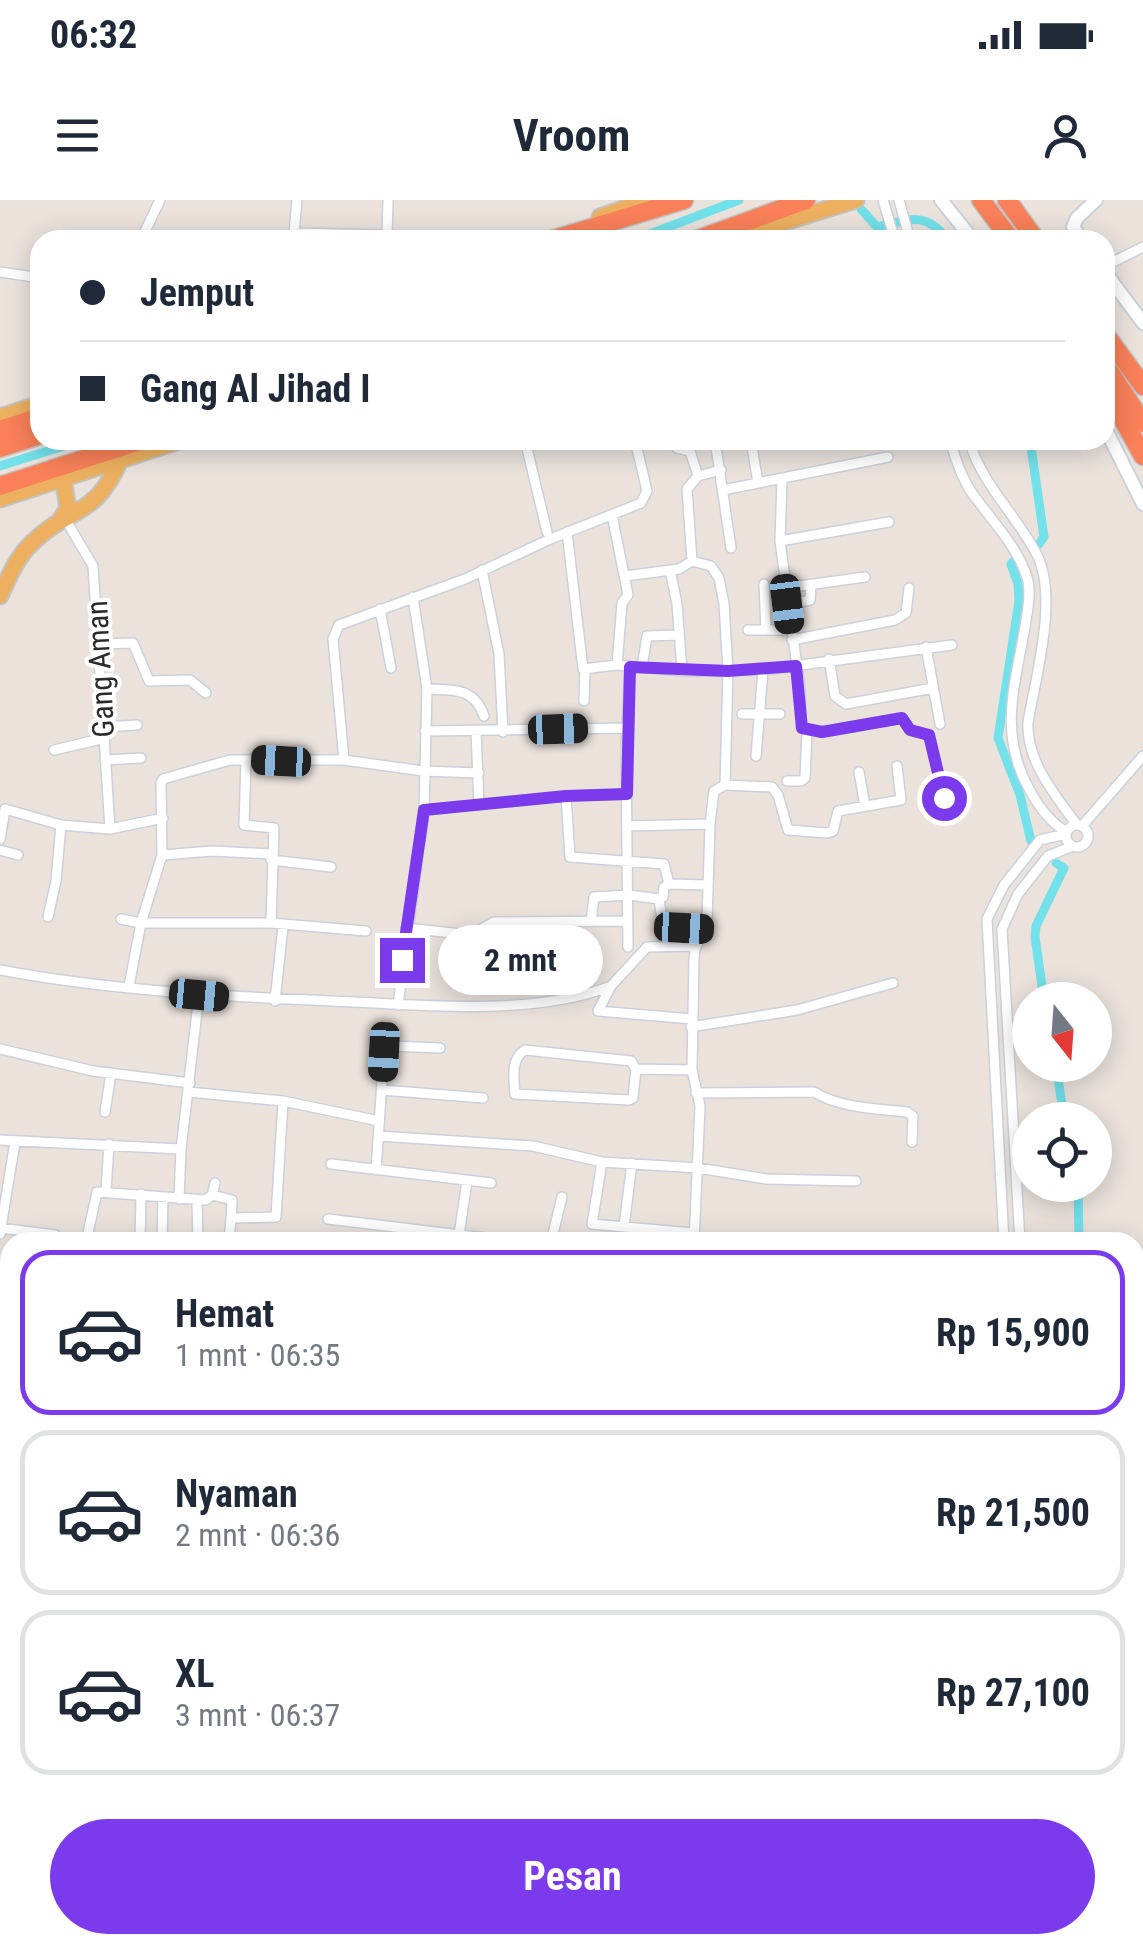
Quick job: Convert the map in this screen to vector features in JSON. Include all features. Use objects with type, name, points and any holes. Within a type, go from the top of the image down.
[{"type":"highway","points":[[584,230],[684,200]]},
{"type":"highway","points":[[614,230],[693,200]]},
{"type":"highway","points":[[724,230],[806,200]]},
{"type":"highway","points":[[981,200],[1004,230]]},
{"type":"highway","points":[[1007,200],[1029,230]]},
{"type":"highway","points":[[1115,348],[1143,386]]},
{"type":"highway","points":[[1115,381],[1143,424]]},
{"type":"highway","points":[[1115,405],[1143,456]]},
{"type":"highway","points":[[0,430],[30,421]]},
{"type":"highway","points":[[0,448],[30,439]]},
{"type":"highway","points":[[0,486],[112,450]]},
{"type":"main road","points":[[759,230],[856,200]]},
{"type":"main road","points":[[563,230],[644,201]]},
{"type":"main road","points":[[0,417],[30,407]]},
{"type":"main road","points":[[0,498],[151,450]]},
{"type":"main road","points":[[0,596],[21,554],[102,494],[120,460]]},
{"type":"main road","points":[[63,478],[68,500],[63,520]]},
{"type":"street","points":[[146,230],[160,200]]},
{"type":"street","points":[[294,230],[297,200]]},
{"type":"street","points":[[387,230],[388,200]]},
{"type":"street","points":[[884,200],[892,230]]},
{"type":"street","points":[[899,200],[907,230]]},
{"type":"street","points":[[941,200],[965,230]]},
{"type":"street","points":[[1075,230],[1077,218],[1096,200]]},
{"type":"street","points":[[1115,263],[1143,248]]},
{"type":"street","points":[[0,272],[30,276]]},
{"type":"street","points":[[1115,283],[1143,323]]},
{"type":"street","points":[[1115,448],[1143,504]]},
{"type":"street","points":[[528,450],[547,532]]},
{"type":"street","points":[[344,760],[335,630],[348,620],[482,570],[641,503],[647,494],[640,450]]},
{"type":"street","points":[[686,450],[690,451],[698,476]]},
{"type":"street","points":[[717,450],[731,548]]},
{"type":"street","points":[[753,450],[758,482]]},
{"type":"street","points":[[953,450],[961,473],[1020,562],[1028,583],[1010,738],[1030,791],[1073,846]]},
{"type":"street","points":[[973,450],[981,474],[1040,560],[1046,591],[1028,722],[1029,741],[1052,791],[1079,826],[1088,835],[1083,844],[1048,856],[1018,894],[1002,929],[1020,1230],[1003,1230],[987,919],[1004,885],[1040,840],[1079,826],[1143,756]]},
{"type":"street","points":[[723,490],[888,457]]},
{"type":"street","points":[[692,561],[687,490],[698,476],[720,470]]},
{"type":"street","points":[[782,479],[780,541],[801,727],[822,732],[902,718],[910,730],[929,735],[944,798]]},
{"type":"street","points":[[612,516],[628,595],[622,603],[617,665]]},
{"type":"street","name":"Gang Aman","points":[[63,520],[92,566],[110,830]]},
{"type":"street","points":[[780,541],[889,522]]},
{"type":"street","points":[[567,532],[585,669],[584,701]]},
{"type":"street","points":[[625,576],[670,570],[692,561],[711,566],[722,584],[728,671],[724,785]]},
{"type":"street","points":[[482,570],[499,654],[502,732]]},
{"type":"street","points":[[670,570],[682,670]]},
{"type":"street","points":[[785,588],[865,577]]},
{"type":"street","points":[[764,584],[766,630]]},
{"type":"street","points":[[787,604],[810,600],[811,585]]},
{"type":"street","points":[[748,630],[791,635],[895,620],[906,613],[909,588]]},
{"type":"street","points":[[398,1005],[406,928],[423,836],[426,689],[414,597]]},
{"type":"street","points":[[380,608],[391,668]]},
{"type":"street","points":[[642,667],[647,636],[679,635]]},
{"type":"street","points":[[99,644],[133,643],[149,681],[190,680],[206,693]]},
{"type":"street","points":[[585,669],[617,665],[762,670],[952,645]]},
{"type":"street","points":[[926,647],[940,724]]},
{"type":"street","points":[[829,659],[835,696],[846,704],[933,688]]},
{"type":"street","points":[[628,946],[626,728],[630,667]]},
{"type":"street","points":[[756,756],[762,715],[762,670]]},
{"type":"street","points":[[426,689],[467,692],[476,699],[484,716]]},
{"type":"street","points":[[742,714],[780,714]]},
{"type":"street","points":[[54,750],[138,724]]},
{"type":"street","points":[[424,731],[626,728]]},
{"type":"street","points":[[787,781],[805,778],[807,730]]},
{"type":"street","points":[[476,731],[479,805]]},
{"type":"street","points":[[105,760],[140,758]]},
{"type":"street","points":[[246,760],[244,825],[273,828],[271,923]]},
{"type":"street","points":[[130,986],[141,923],[162,854],[164,779],[218,762],[246,760],[344,760],[423,771],[479,773]]},
{"type":"street","points":[[693,1232],[700,1106],[692,1070],[692,1023],[696,946],[704,929],[714,792],[724,785],[774,788],[785,823],[793,832],[831,832],[838,811],[901,800],[897,766]]},
{"type":"street","points":[[859,772],[866,806]]},
{"type":"street","points":[[424,810],[627,794]]},
{"type":"street","points":[[566,796],[570,857],[664,864],[669,884]]},
{"type":"street","points":[[0,839],[4,803],[61,825],[110,830],[163,818]]},
{"type":"street","points":[[627,826],[710,824]]},
{"type":"street","points":[[48,917],[61,825]]},
{"type":"street","points":[[0,850],[18,855]]},
{"type":"street","points":[[162,854],[212,851],[331,867]]},
{"type":"street","points":[[591,921],[594,897],[629,895],[659,899],[669,884],[708,885]]},
{"type":"street","points":[[659,899],[663,926],[704,929]]},
{"type":"street","points":[[121,920],[271,923],[366,931]]},
{"type":"street","points":[[406,928],[471,934],[494,922],[628,921]]},
{"type":"street","points":[[276,1001],[283,926]]},
{"type":"street","points":[[696,946],[647,947],[612,986],[598,1008],[600,1013],[692,1023],[797,1010],[893,983]]},
{"type":"street","points":[[0,970],[199,995],[398,1005],[543,1002],[612,986]]},
{"type":"street","points":[[179,1200],[181,1148],[199,995]]},
{"type":"street","points":[[0,1048],[111,1074],[283,1101],[379,1121]]},
{"type":"street","points":[[376,1170],[386,1048],[440,1048]]},
{"type":"street","points":[[526,1050],[631,1061],[636,1069],[633,1098],[628,1100],[515,1094],[514,1063],[526,1050]]},
{"type":"street","points":[[636,1069],[692,1070]]},
{"type":"street","points":[[105,1112],[111,1074]]},
{"type":"street","points":[[382,1090],[483,1098]]},
{"type":"street","points":[[696,1093],[809,1091],[856,1106],[907,1112],[913,1116],[912,1142]]},
{"type":"street","points":[[230,1222],[276,1217],[283,1101]]},
{"type":"street","points":[[378,1136],[533,1146],[602,1162],[698,1168],[784,1180],[856,1181]]},
{"type":"street","points":[[0,1140],[181,1148]]},
{"type":"street","points":[[0,1230],[15,1142]]},
{"type":"street","points":[[106,1191],[109,1144]]},
{"type":"street","points":[[602,1162],[592,1224],[658,1232]]},
{"type":"street","points":[[624,1226],[632,1163]]},
{"type":"street","points":[[331,1164],[492,1183]]},
{"type":"street","points":[[459,1232],[467,1181]]},
{"type":"street","points":[[88,1232],[96,1193],[208,1200],[215,1182]]},
{"type":"street","points":[[140,1232],[141,1194]]},
{"type":"street","points":[[212,1195],[232,1200],[230,1232]]},
{"type":"street","points":[[162,1232],[163,1197]]},
{"type":"street","points":[[554,1232],[562,1197]]},
{"type":"street","points":[[197,1200],[198,1232]]},
{"type":"street","points":[[328,1219],[412,1232]]},
{"type":"waterway","points":[[660,230],[739,200]]},
{"type":"waterway","points":[[861,209],[877,227],[916,220],[939,230]]},
{"type":"waterway","points":[[0,466],[51,450]]},
{"type":"waterway","points":[[1031,450],[1044,537],[1039,544]]},
{"type":"waterway","points":[[1014,561],[1011,564],[1019,601],[998,738],[1020,795],[1031,841]]},
{"type":"waterway","points":[[1041,982],[1036,926],[1064,868],[1056,863]]},
{"type":"waterway","points":[[1059,1082],[1062,1102]]},
{"type":"waterway","points":[[1078,1202],[1079,1232]]},
{"type":"route","points":[[402,960],[424,810],[627,794],[630,667],[728,671],[796,666],[802,728],[822,732],[902,718],[913,732],[929,735],[944,798]]}]
